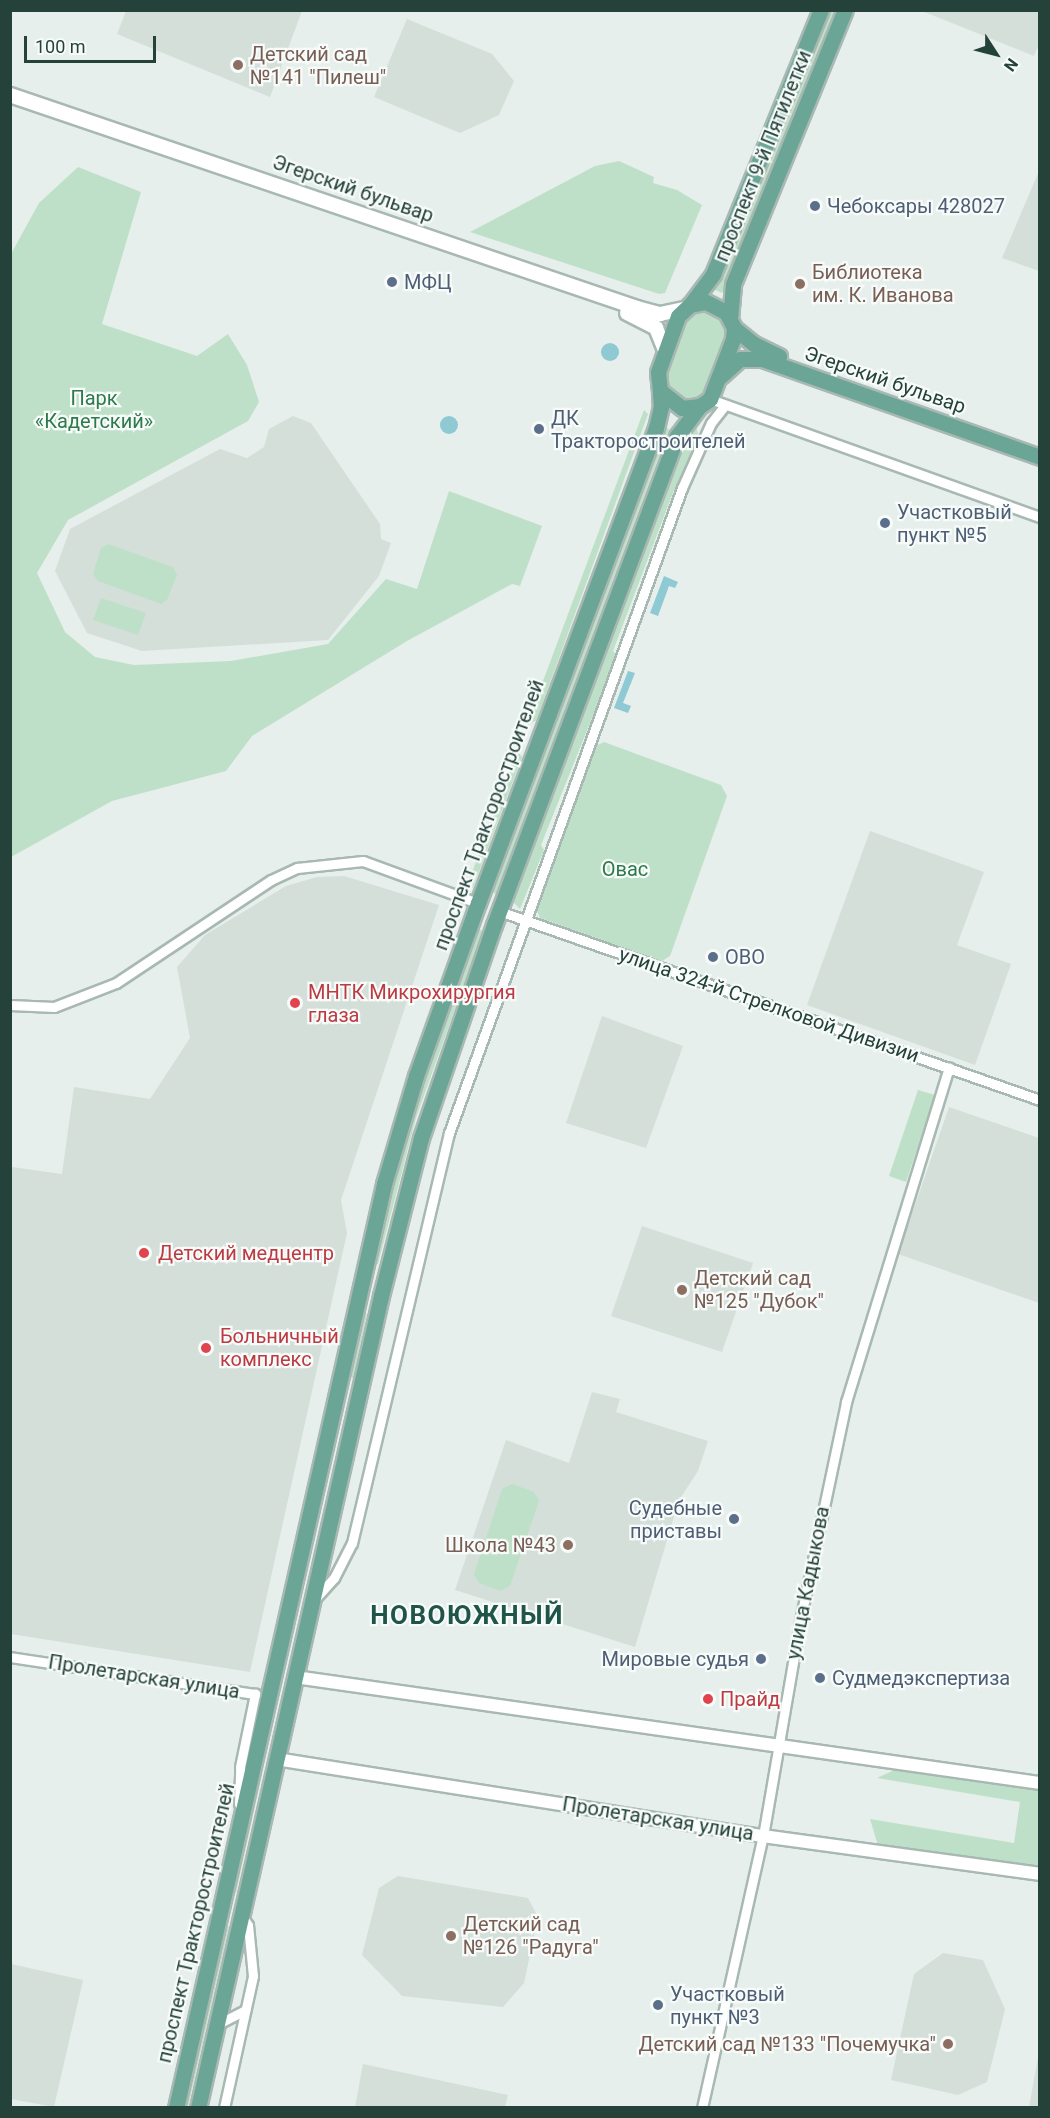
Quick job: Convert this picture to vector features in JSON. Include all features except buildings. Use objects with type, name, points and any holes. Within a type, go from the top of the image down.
[{"type":"main road","name":"проспект 9-й Пятилетки","points":[[664,350],[687,307],[713,274],[820,10]]},
{"type":"main road","name":"проспект 9-й Пятилетки","points":[[705,403],[721,376],[732,323],[733,284],[844,10]]},
{"type":"main road","name":"Эгерский бульвар","points":[[10,95],[290,195],[650,312],[667,314],[687,307],[714,303],[732,323],[767,351],[1040,457]]},
{"type":"main road","name":"Эгерский бульвар","points":[[10,103],[170,153]]},
{"type":"main road","name":"Эгерский бульвар","points":[[451,249],[643,319],[659,332],[664,350]]},
{"type":"main road","name":"проспект Тракторостроителей","points":[[176,2108],[363,1275],[400,1125],[478,903],[656,428],[661,407],[657,381],[664,350]]},
{"type":"main road","name":"Эгерский бульвар","points":[[721,376],[740,359],[762,359],[946,420],[1040,447]]},
{"type":"main road","points":[[660,391],[676,406],[705,403]]},
{"type":"main road","points":[[198,2108],[357,1401],[421,1138],[499,911],[677,436],[705,403]]},
{"type":"main road","points":[[478,903],[499,911]]},
{"type":"main road","points":[[363,1275],[385,1280]]},
{"type":"main road","points":[[336,1396],[357,1401]]},
{"type":"main road","points":[[297,1566],[319,1570]]},
{"type":"main road","points":[[272,1679],[295,1677]]},
{"type":"main road","points":[[257,1747],[276,1759]]},
{"type":"street","points":[[705,403],[725,405],[1040,517]]},
{"type":"street","points":[[312,1602],[334,1578],[352,1543],[434,1186],[523,920],[687,475],[711,423],[725,405]]},
{"type":"street","points":[[10,1005],[54,1006],[116,983],[271,880],[297,868],[363,861],[478,903]]},
{"type":"street","name":"улица 324-й Стрелковой Дивизии","points":[[499,911],[1040,1100]]},
{"type":"street","name":"улица Кадыкова","points":[[702,2108],[763,1836],[819,1522],[858,1354],[950,1068]]},
{"type":"street","name":"Пролетарская улица","points":[[10,1657],[255,1694],[272,1679]]},
{"type":"street","points":[[295,1677],[1040,1783]]},
{"type":"street","points":[[238,1829],[240,1767],[255,1694]]},
{"type":"street","name":"Пролетарская улица","points":[[276,1759],[763,1836],[1040,1874]]},
{"type":"street","points":[[224,2108],[254,1965],[248,1925],[241,1915]]},
{"type":"street","points":[[216,2025],[245,2010]]},
{"type":"shaded area","name":"Детский сад №141 \"Пилеш\"","points":[[126,10],[302,11],[270,97],[117,34]]},
{"type":"shaded area","points":[[922,11],[1039,11],[1039,44],[1034,56]]},
{"type":"shaded area","points":[[407,19],[492,54],[514,81],[499,115],[460,133],[374,97]]},
{"type":"shaded area","points":[[1039,171],[1039,271],[1002,258]]},
{"type":"shaded area","points":[[293,416],[311,423],[380,524],[381,539],[391,543],[379,576],[328,640],[142,651],[87,633],[55,571],[70,529],[220,449],[247,458],[264,447],[269,429]]},
{"type":"shaded area","points":[[870,831],[984,872],[957,945],[1011,964],[975,1065],[807,1005]]},
{"type":"shaded area","name":"Больничный комплекс","points":[[344,876],[439,905],[341,1200],[347,1233],[250,1672],[11,1634],[12,1167],[62,1174],[74,1087],[150,1099],[190,1038],[177,967],[205,935],[286,886],[317,877]]},
{"type":"shaded area","points":[[602,1016],[683,1046],[646,1148],[566,1123]]},
{"type":"shaded area","points":[[949,1107],[1039,1138],[1039,1303],[898,1254]]},
{"type":"shaded area","name":"Детский сад №125 \"Дубок\"","points":[[642,1226],[753,1263],[722,1352],[611,1316]]},
{"type":"shaded area","name":"Школа №43","points":[[592,1392],[620,1399],[616,1412],[708,1441],[698,1471],[679,1500],[635,1647],[455,1590],[506,1440],[569,1463]]},
{"type":"shaded area","name":"Детский сад №126 \"Радуга\"","points":[[398,1876],[528,1898],[538,1917],[524,1983],[503,2007],[402,1996],[362,1955],[379,1888]]},
{"type":"shaded area","name":"Детский сад №133 \"Почемучка\"","points":[[943,1953],[983,1960],[1005,2009],[987,2082],[958,2095],[891,2080],[914,1974]]},
{"type":"shaded area","points":[[11,1964],[83,1980],[54,2107],[11,2099]]},
{"type":"shaded area","points":[[1039,2052],[1039,2107],[1029,2107]]},
{"type":"shaded area","points":[[363,2064],[508,2095],[505,2107],[355,2107]]},
{"type":"green space","points":[[827,11],[837,11],[722,293],[713,289]]},
{"type":"green space","points":[[619,161],[654,177],[653,183],[677,190],[702,205],[665,293],[659,294],[470,232],[595,166]]},
{"type":"green space","name":"Парк «Кадетский»","points":[[78,167],[141,192],[102,324],[197,356],[228,334],[247,365],[259,402],[248,421],[68,520],[37,573],[65,632],[95,657],[134,665],[231,661],[328,644],[386,579],[417,589],[449,491],[542,526],[520,586],[512,584],[407,641],[252,736],[226,771],[112,801],[11,857],[11,254],[39,203]]},
{"type":"green space","points":[[702,307],[724,320],[729,338],[708,393],[698,401],[681,402],[664,390],[662,372],[680,319]]},
{"type":"green space","points":[[644,410],[648,414],[536,721],[527,724]]},
{"type":"green space","points":[[695,423],[699,437],[679,488],[674,490],[613,651],[617,656],[541,845],[544,850],[520,909],[512,901],[686,435]]},
{"type":"green space","points":[[662,426],[669,429],[496,894],[492,892]]},
{"type":"green space","points":[[108,544],[173,567],[177,575],[167,600],[161,604],[98,581],[93,574],[101,548]]},
{"type":"green space","points":[[101,598],[146,613],[138,635],[93,620]]},
{"type":"green space","name":"Овас","points":[[604,742],[721,785],[727,796],[670,956],[662,961],[540,918],[535,906],[594,747]]},
{"type":"green space","points":[[517,751],[522,757],[473,888],[467,886]]},
{"type":"green space","points":[[478,929],[483,931],[416,1118],[378,1264],[372,1263],[410,1116]]},
{"type":"green space","points":[[918,1090],[935,1095],[906,1182],[889,1176]]},
{"type":"green space","points":[[360,1313],[367,1314],[353,1378],[347,1377]]},
{"type":"green space","points":[[336,1415],[342,1416],[311,1553],[306,1552]]},
{"type":"green space","points":[[512,1484],[534,1492],[539,1501],[510,1586],[501,1591],[479,1583],[474,1574],[502,1489]]},
{"type":"green space","points":[[907,1764],[1039,1783],[1039,1874],[880,1852],[870,1819],[1014,1843],[1020,1802],[877,1778]]},
{"type":"green space","points":[[257,1774],[262,1774],[236,1893],[231,1891]]},
{"type":"green space","points":[[225,1926],[229,1927],[188,2107],[184,2107]]},
{"type":"water","points":[[606,343],[614,343],[619,348],[617,359],[606,361],[601,356],[601,348]]},
{"type":"water","points":[[445,416],[453,416],[458,421],[456,432],[445,434],[440,429],[440,421]]},
{"type":"water","points":[[664,576],[678,582],[675,588],[669,586],[658,616],[650,613]]},
{"type":"water","points":[[628,671],[635,673],[623,703],[631,706],[628,713],[614,708]]},
{"type":"place","name":"Детский сад №141 \"Пилеш\"","points":[[238,65]]},
{"type":"place","name":"Чебоксары 428027","points":[[815,206]]},
{"type":"place","name":"МФЦ","points":[[392,282]]},
{"type":"place","name":"Библиотека им. К. Иванова","points":[[800,284]]},
{"type":"place","name":"ДК Тракторостроителей","points":[[539,429]]},
{"type":"place","name":"Участковый пункт №5","points":[[885,523]]},
{"type":"place","name":"ОВО","points":[[713,957]]},
{"type":"place","name":"МНТК Микрохирургия глаза","points":[[295,1003]]},
{"type":"place","name":"Детский медцентр","points":[[144,1253]]},
{"type":"place","name":"Детский сад №125 \"Дубок\"","points":[[682,1290]]},
{"type":"place","name":"Больничный комплекс","points":[[206,1348]]},
{"type":"place","name":"Судебные приставы","points":[[734,1519]]},
{"type":"place","name":"Школа №43","points":[[568,1545]]},
{"type":"place","name":"Мировые судья","points":[[761,1659]]},
{"type":"place","name":"Судмедэкспертиза","points":[[820,1678]]},
{"type":"place","name":"Прайд","points":[[708,1699]]},
{"type":"place","name":"Детский сад №126 \"Радуга\"","points":[[451,1936]]},
{"type":"place","name":"Участковый пункт №3","points":[[658,2005]]},
{"type":"place","name":"Детский сад №133 \"Почемучка\"","points":[[948,2044]]},
{"type":"district","name":"НОВОЮЖНЫЙ","points":[[467,1616]]}]
